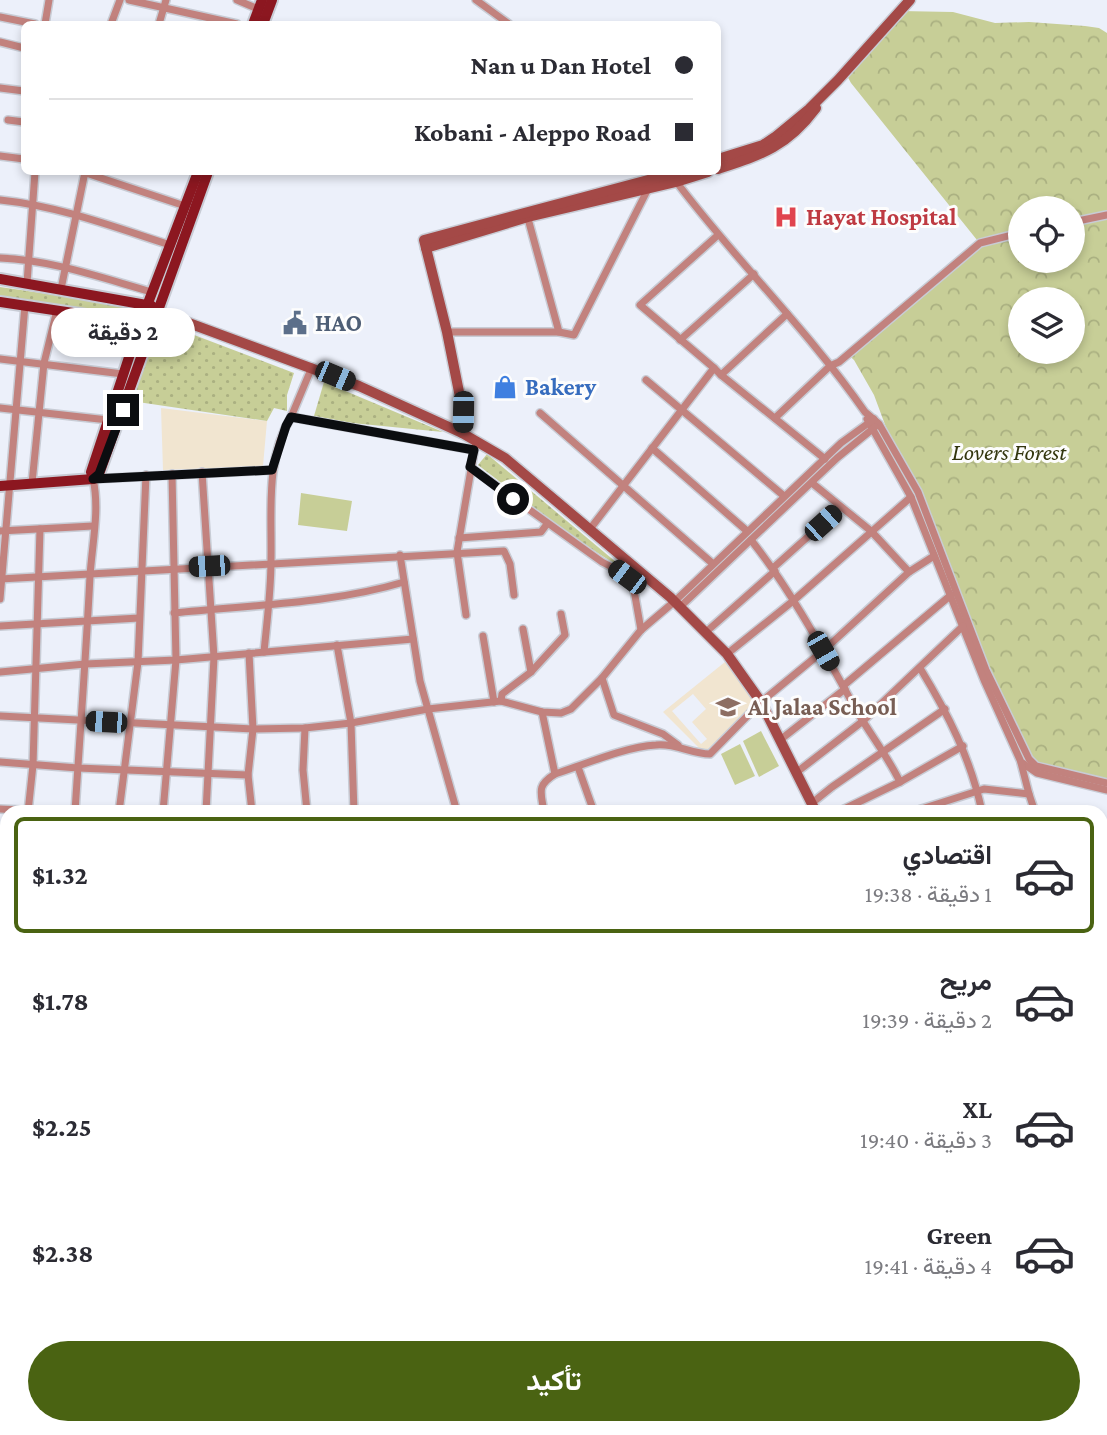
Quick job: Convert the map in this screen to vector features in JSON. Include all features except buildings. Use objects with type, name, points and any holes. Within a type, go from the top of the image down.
[{"type":"main road","points":[[264,21],[272,0]]},
{"type":"main road","points":[[721,158],[763,145],[808,109],[910,0]]},
{"type":"main road","points":[[721,168],[767,152],[781,144],[812,114],[838,80]]},
{"type":"main road","points":[[153,306],[152,292],[197,175]]},
{"type":"main road","points":[[93,479],[92,472],[123,374],[207,175]]},
{"type":"main road","points":[[462,433],[463,412],[425,244],[527,214],[649,184],[673,175]]},
{"type":"main road","points":[[0,279],[153,306],[168,319]]},
{"type":"main road","points":[[1,303],[146,324],[168,319],[194,324],[312,367],[462,433],[475,446],[505,458],[678,604],[727,654],[761,702],[813,805]]},
{"type":"main road","points":[[5,485],[93,479],[99,474],[146,324]]},
{"type":"street","points":[[46,21],[49,0]]},
{"type":"street","points":[[112,21],[120,0]]},
{"type":"street","points":[[129,0],[222,21]]},
{"type":"street","points":[[160,21],[166,0]]},
{"type":"street","points":[[237,0],[260,5]]},
{"type":"street","points":[[476,0],[505,21]]},
{"type":"street","points":[[0,18],[21,22]]},
{"type":"street","points":[[0,42],[21,47]]},
{"type":"street","points":[[0,88],[21,91]]},
{"type":"street","points":[[8,120],[21,122]]},
{"type":"street","points":[[0,156],[21,159]]},
{"type":"street","points":[[27,283],[34,175]]},
{"type":"street","points":[[61,289],[83,175]]},
{"type":"street","points":[[93,175],[185,206]]},
{"type":"street","points":[[673,175],[718,235],[830,366],[865,412],[918,492],[986,670],[1024,751],[1036,766],[1107,783]]},
{"type":"street","points":[[447,332],[559,332],[574,335],[649,184]]},
{"type":"street","points":[[0,200],[32,203],[76,214],[170,246]]},
{"type":"street","points":[[527,214],[559,332]]},
{"type":"street","points":[[1085,220],[1107,215]]},
{"type":"street","points":[[718,235],[640,305],[824,459]]},
{"type":"street","points":[[775,418],[830,366],[839,362],[980,243],[1008,236]]},
{"type":"street","points":[[0,258],[66,267],[152,292]]},
{"type":"street","points":[[680,340],[754,274]]},
{"type":"street","points":[[0,598],[5,485],[25,305]]},
{"type":"street","points":[[32,484],[44,363],[57,310]]},
{"type":"street","points":[[590,529],[682,409],[717,372],[787,314]]},
{"type":"street","points":[[0,359],[123,374]]},
{"type":"street","points":[[264,652],[271,563],[272,470],[286,426],[312,367]]},
{"type":"street","points":[[646,380],[784,496]]},
{"type":"street","points":[[0,408],[108,419]]},
{"type":"street","points":[[540,413],[712,564]]},
{"type":"street","points":[[291,417],[475,446],[457,552],[466,615]]},
{"type":"street","points":[[678,604],[712,564],[841,443],[873,424]]},
{"type":"street","points":[[0,716],[253,729],[305,728],[351,723],[428,709],[497,701],[542,712],[561,713],[571,709],[602,678],[641,630],[678,604],[751,540],[873,424]]},
{"type":"street","points":[[873,424],[911,497],[984,680],[1021,762],[1033,805]]},
{"type":"street","points":[[652,448],[747,531]]},
{"type":"street","points":[[470,467],[602,562],[633,578]]},
{"type":"street","points":[[75,805],[83,721],[95,489],[93,479],[272,470]]},
{"type":"street","points":[[202,472],[214,657],[205,805]]},
{"type":"street","points":[[164,805],[176,660],[172,474]]},
{"type":"street","points":[[121,805],[138,662],[146,475]]},
{"type":"street","points":[[811,483],[871,531],[909,572]]},
{"type":"street","points":[[727,654],[793,601],[911,497]]},
{"type":"street","points":[[706,632],[840,508]]},
{"type":"street","points":[[459,538],[541,532],[547,524]]},
{"type":"street","points":[[4,531],[93,526]]},
{"type":"street","points":[[29,805],[35,718],[40,529]]},
{"type":"street","points":[[751,540],[774,569],[863,721],[885,751],[900,782]]},
{"type":"street","points":[[1,579],[504,551],[510,564],[514,595]]},
{"type":"street","points":[[400,555],[420,681],[455,805]]},
{"type":"street","points":[[543,805],[543,782],[555,774],[640,747],[657,744],[678,746],[700,754],[709,754],[761,702],[823,651],[909,572],[934,556]]},
{"type":"street","points":[[628,560],[641,630]]},
{"type":"street","points":[[174,613],[268,605],[379,590],[404,582]]},
{"type":"street","points":[[780,740],[951,595]]},
{"type":"street","points":[[497,701],[531,672],[565,635],[561,614]]},
{"type":"street","points":[[0,626],[139,618]]},
{"type":"street","points":[[797,772],[863,721],[963,626]]},
{"type":"street","points":[[523,629],[531,672]]},
{"type":"street","points":[[483,636],[497,701]]},
{"type":"street","points":[[0,672],[413,639]]},
{"type":"street","points":[[337,645],[351,723],[354,805]]},
{"type":"street","points":[[249,653],[253,729],[248,775],[251,805]]},
{"type":"street","points":[[920,668],[946,709],[963,746],[981,805]]},
{"type":"street","points":[[602,678],[614,715],[663,734],[678,746]]},
{"type":"street","points":[[817,805],[832,787],[946,709]]},
{"type":"street","points":[[542,712],[555,774]]},
{"type":"street","points":[[305,728],[303,770],[306,805]]},
{"type":"street","points":[[852,805],[963,746]]},
{"type":"street","points":[[0,762],[248,775]]},
{"type":"street","points":[[1021,762],[1037,773],[1107,790]]},
{"type":"street","points":[[578,767],[592,805]]},
{"type":"street","points":[[934,805],[978,791],[1029,794]]},
{"type":"shaded area","points":[[161,408],[267,421],[263,466],[163,470]]},
{"type":"shaded area","name":"Al Jalaa School","points":[[725,662],[748,689],[754,703],[704,753],[663,712]],"holes":[[[693,694],[706,709],[692,722],[707,739],[701,744],[672,711]]]},
{"type":"green space","name":"Lovers Forest","points":[[900,11],[953,12],[995,23],[1029,22],[1085,26],[1099,28],[1107,33],[1107,779],[1031,761],[990,677],[920,491],[887,430],[874,395],[854,360],[846,353],[977,240],[845,72]]},
{"type":"green space","points":[[0,287],[131,306],[128,316],[0,297]]},
{"type":"green space","points":[[155,328],[181,330],[294,373],[287,395],[287,411],[274,408],[267,421],[131,401]]},
{"type":"green space","points":[[324,382],[443,432],[352,423],[314,416]]},
{"type":"green space","points":[[487,454],[629,573],[571,536],[478,465]]},
{"type":"green space","points":[[301,493],[352,501],[347,531],[298,525]]},
{"type":"green space","points":[[761,731],[779,766],[759,777],[743,741]]},
{"type":"green space","points":[[740,744],[755,776],[735,785],[721,754]]},
{"type":"place","name":"Hayat Hospital","points":[[786,217]]},
{"type":"place","name":"HAO","points":[[295,323]]},
{"type":"place","name":"Bakery","points":[[505,387]]},
{"type":"place","name":"Al Jalaa School","points":[[728,707]]},
{"type":"route","points":[[123,410],[99,474],[93,479],[272,470],[291,417],[474,450],[470,467],[513,499]]}]
